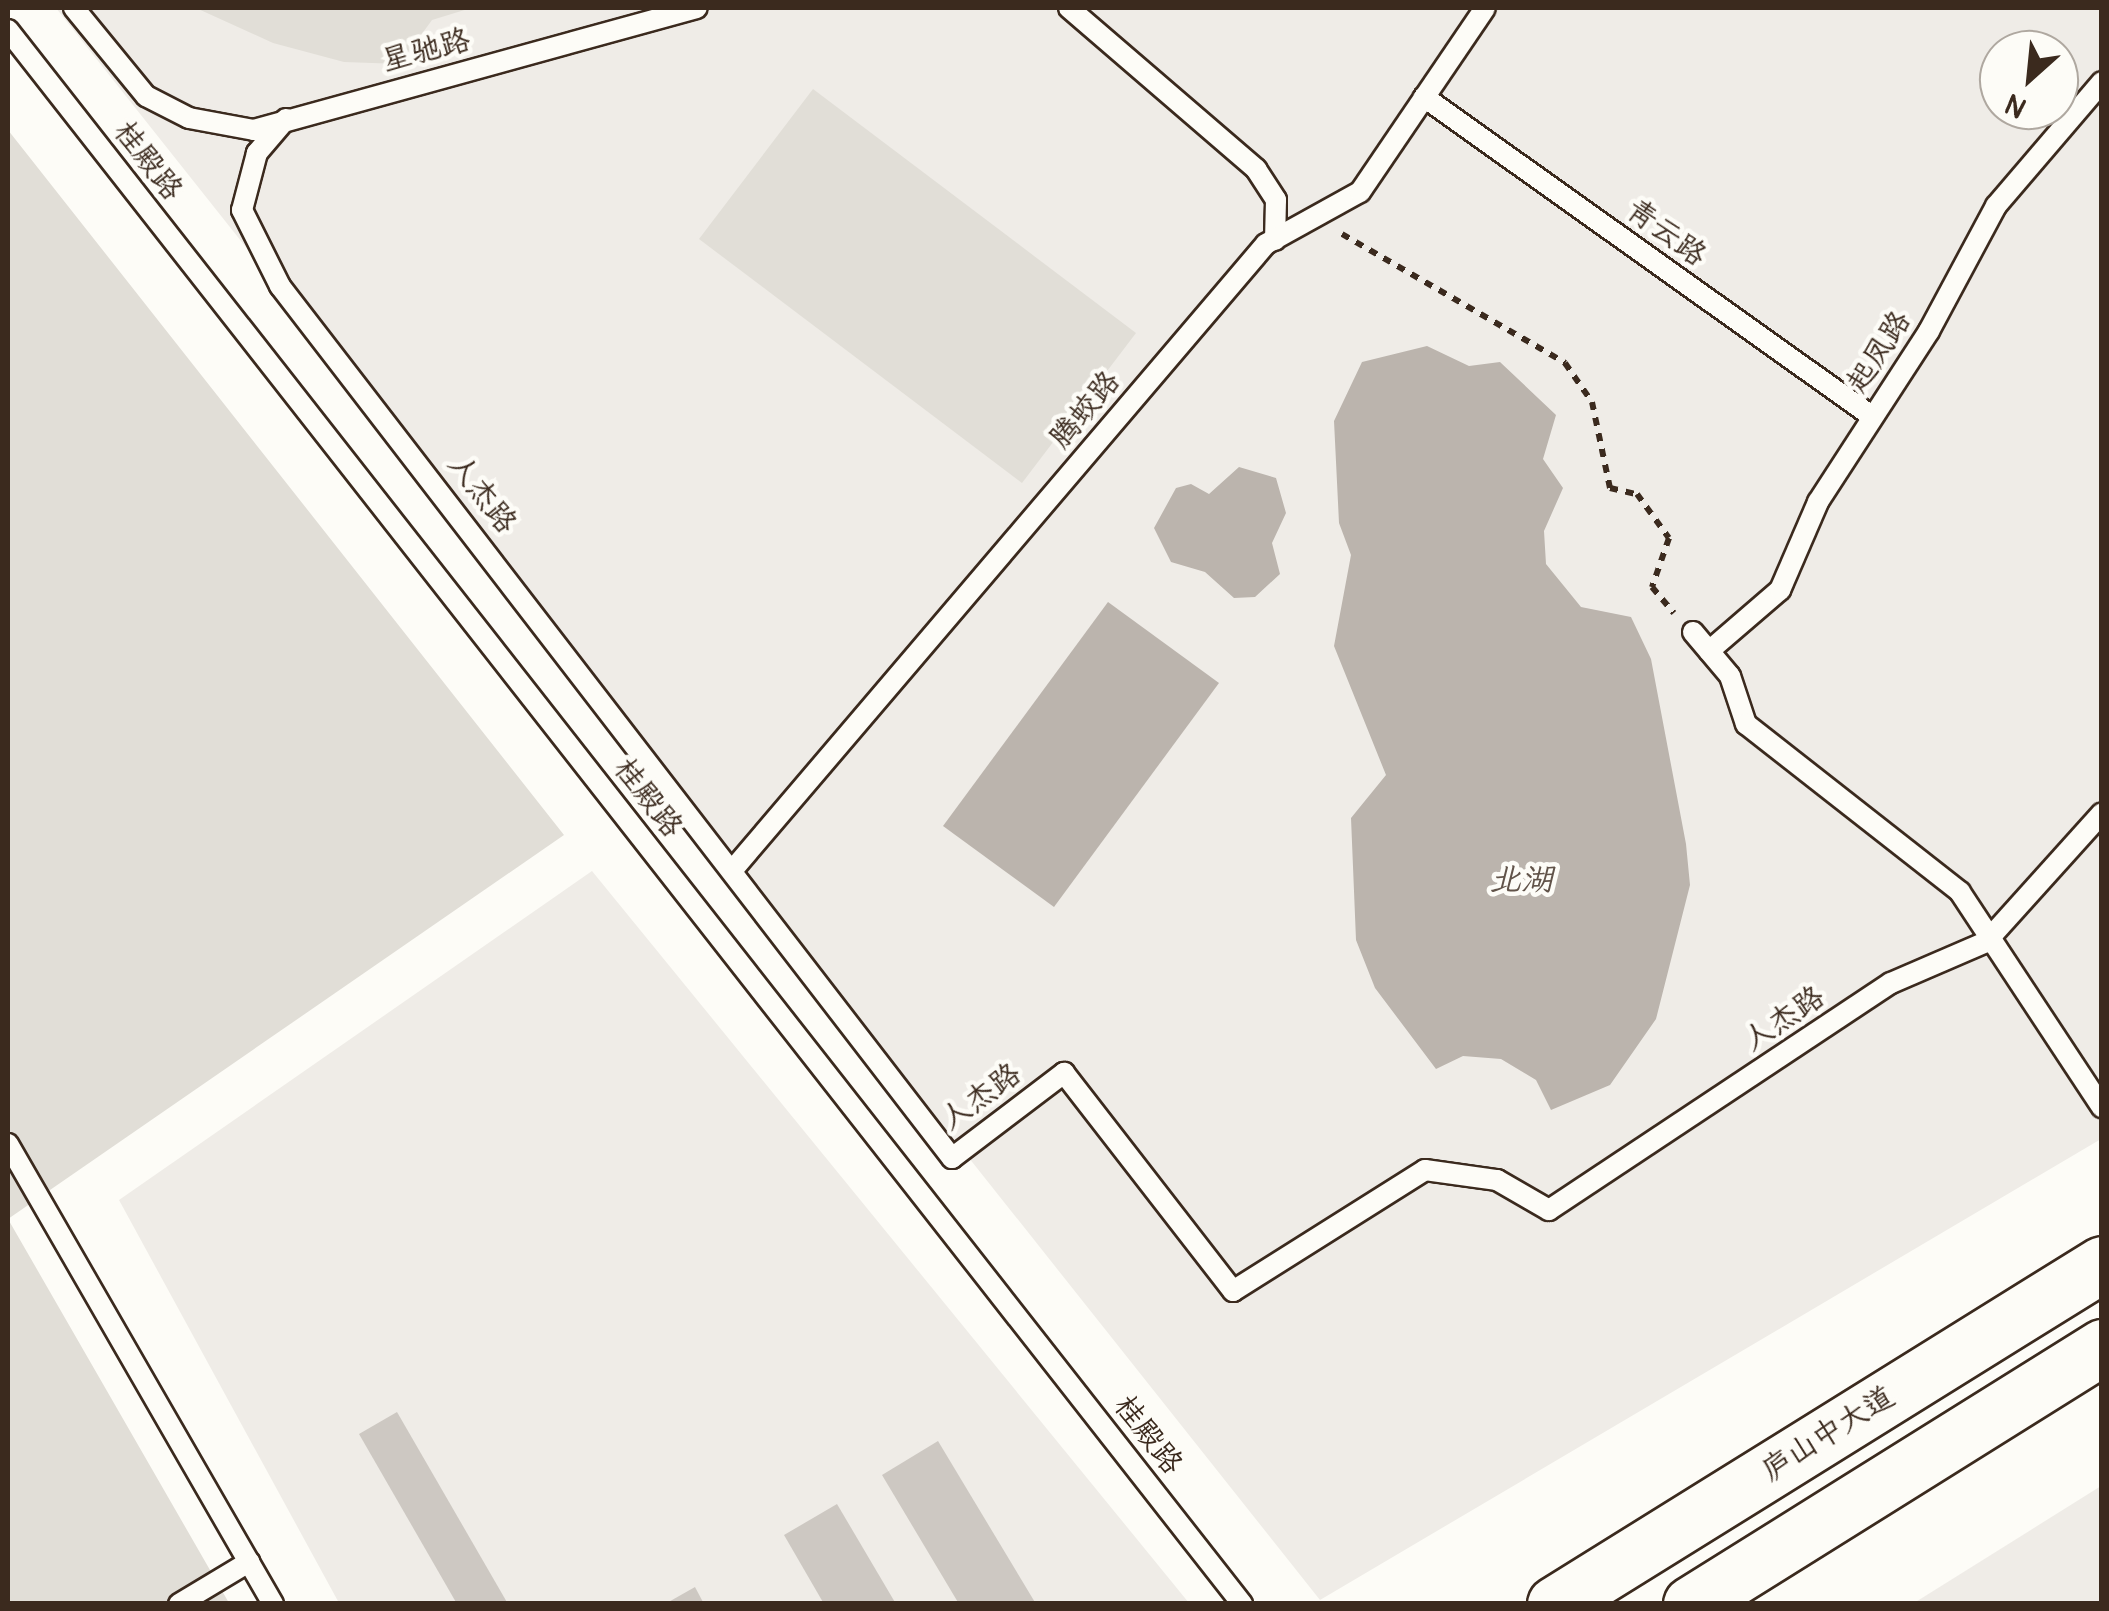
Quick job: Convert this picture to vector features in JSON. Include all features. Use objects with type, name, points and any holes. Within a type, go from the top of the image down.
[{"type":"highway","name":"庐山中大道","points":[[1554,1604],[2102,1264]]},
{"type":"highway","points":[[1690,1604],[2102,1347]]},
{"type":"lane","name":"星驰路","points":[[74,8],[146,96],[189,118],[254,130],[696,8]]},
{"type":"lane","points":[[1069,8],[1256,169],[1276,200],[1275,240]]},
{"type":"lane","name":"腾蛟路","points":[[736,866],[1275,240],[1360,192],[1485,8]]},
{"type":"lane","name":"桂殿路","points":[[8,30],[1242,1604]]},
{"type":"lane","name":"起凤路","points":[[1710,652],[1780,590],[1818,502],[1873,417],[1996,206],[2102,82]]},
{"type":"lane","name":"青云路","points":[[1424,97],[1873,417]]},
{"type":"lane","name":"人杰路","points":[[286,119],[257,153],[242,210],[280,286],[736,866],[952,1158],[1064,1073],[1233,1290],[1425,1170],[1497,1180],[1548,1210],[1891,983],[1986,942],[2102,812]]},
{"type":"lane","points":[[1693,632],[1730,676],[1746,724],[1960,892],[1986,942],[2102,1107]]},
{"type":"lane","points":[[8,1144],[273,1604]]},
{"type":"lane","points":[[179,1604],[249,1562]]},
{"type":"path","points":[[1317,216],[1566,363],[1592,402],[1610,488],[1637,494],[1669,538],[1652,587],[1693,632]]},
{"type":"shaded area","points":[[56,8],[2101,8],[2101,1139],[1320,1600]]},
{"type":"shaded area","points":[[196,8],[471,8],[432,20],[400,64],[344,62],[273,43]]},
{"type":"shaded area","points":[[813,89],[1136,333],[1022,483],[699,239]]},
{"type":"shaded area","points":[[8,130],[564,835],[8,1219]]},
{"type":"shaded area","points":[[592,871],[1189,1603],[339,1603],[119,1200]]},
{"type":"shaded area","points":[[8,1219],[229,1603],[8,1603]]},
{"type":"shaded area","points":[[2101,1486],[2101,1603],[1914,1603]]},
{"type":"water","name":"北湖","points":[[1427,346],[1469,366],[1500,362],[1556,415],[1543,459],[1563,488],[1544,531],[1546,564],[1581,607],[1631,617],[1651,659],[1686,844],[1690,885],[1656,1019],[1610,1085],[1551,1110],[1536,1080],[1501,1059],[1463,1056],[1436,1069],[1375,988],[1356,940],[1351,818],[1386,775],[1334,646],[1351,555],[1339,523],[1334,421],[1362,362]]},
{"type":"water","points":[[1239,467],[1276,478],[1286,513],[1272,543],[1280,574],[1255,597],[1234,598],[1205,572],[1171,562],[1154,528],[1176,488],[1191,484],[1209,494]]},
{"type":"water","points":[[1108,602],[1219,683],[1054,907],[943,826]]},
{"type":"building","points":[[397,1412],[508,1604],[457,1604],[359,1434]]},
{"type":"building","points":[[938,1441],[1036,1604],[959,1604],[882,1475]]},
{"type":"building","points":[[837,1504],[896,1604],[824,1604],[784,1535]]},
{"type":"building","points":[[695,1587],[704,1604],[665,1604]]}]
